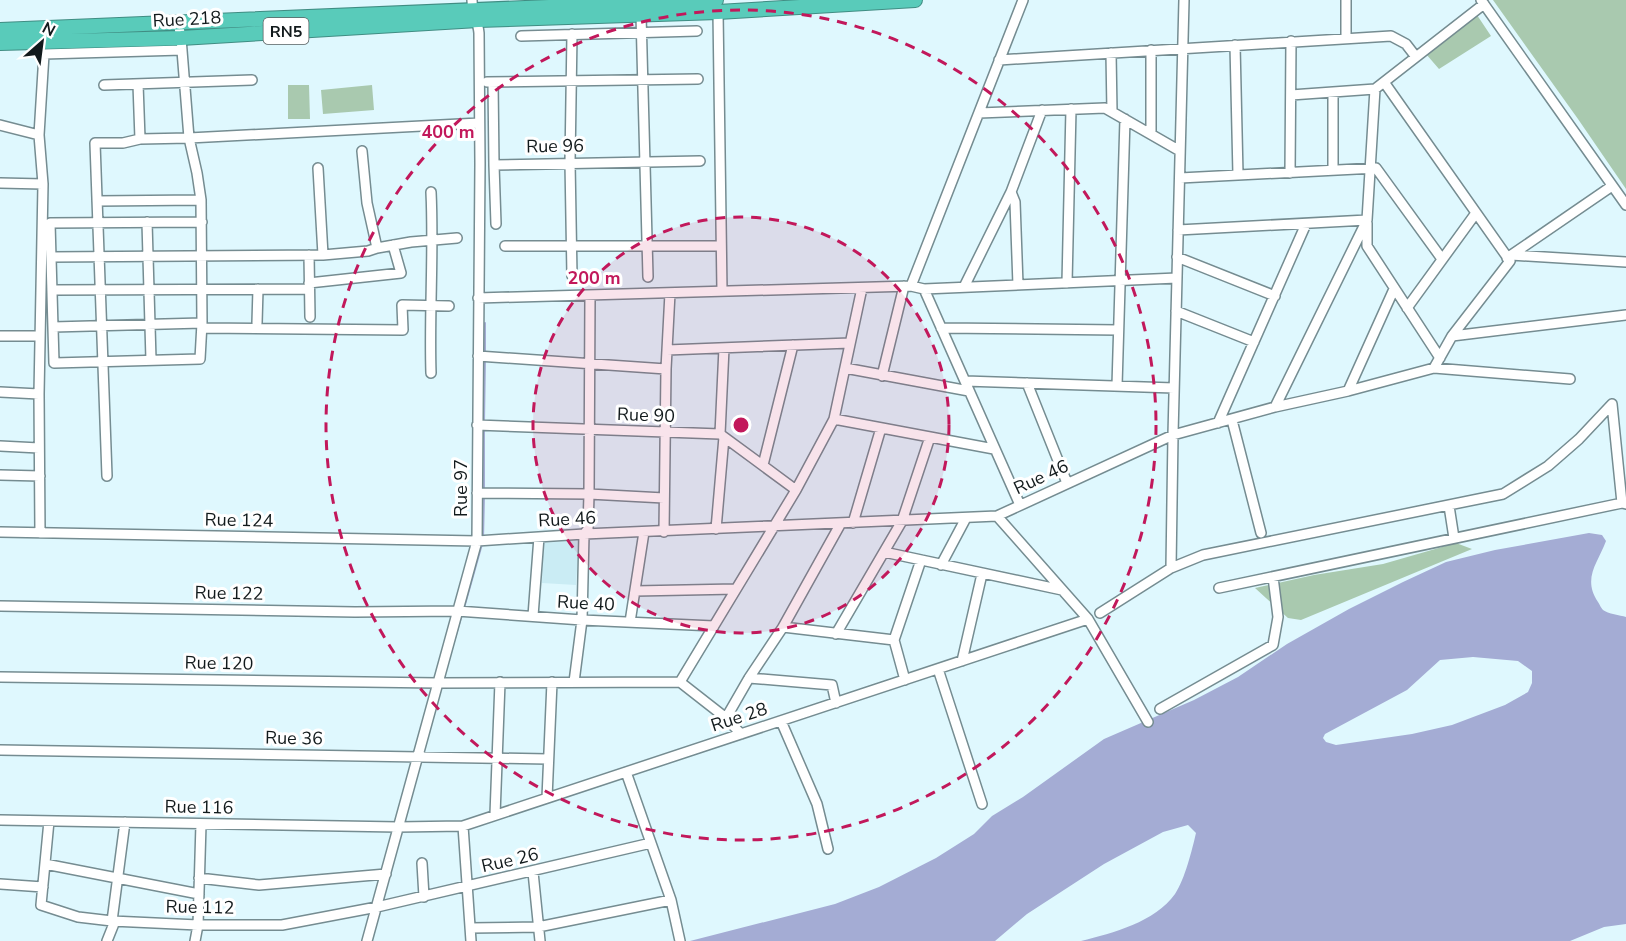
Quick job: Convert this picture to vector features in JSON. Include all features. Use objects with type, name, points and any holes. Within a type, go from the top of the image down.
[{"type":"highway","name":"Rue 218","points":[[0,43],[181,44],[474,10],[641,15],[717,6],[915,0]]},
{"type":"highway","name":"Rue 218","points":[[0,30],[474,10],[572,3],[677,1],[717,6]]},
{"type":"street","points":[[882,376],[907,286],[1023,0]]},
{"type":"street","points":[[1171,568],[1184,0]]},
{"type":"street","points":[[1346,38],[1347,0]]},
{"type":"street","points":[[1291,95],[1375,89],[1483,2],[1626,205]]},
{"type":"street","points":[[717,6],[722,291]]},
{"type":"street","name":"Rue 97","points":[[367,941],[477,540],[483,357],[478,298],[479,83],[474,10]]},
{"type":"street","points":[[641,15],[648,278]]},
{"type":"street","points":[[178,22],[189,138],[201,200],[202,222],[202,325],[200,359],[54,363],[50,223],[202,222]]},
{"type":"street","points":[[521,36],[697,31]]},
{"type":"street","points":[[572,34],[570,162],[572,276]]},
{"type":"street","points":[[999,60],[1390,36],[1406,44],[1416,57]]},
{"type":"street","points":[[1290,172],[1291,41]]},
{"type":"street","points":[[40,533],[39,394],[43,184],[39,135],[44,54],[181,44]]},
{"type":"street","points":[[1235,45],[1238,175]]},
{"type":"street","points":[[1150,134],[1151,50]]},
{"type":"street","points":[[1111,53],[1112,112]]},
{"type":"street","points":[[479,83],[698,79]]},
{"type":"street","points":[[104,85],[252,80]]},
{"type":"street","points":[[493,82],[496,224]]},
{"type":"street","points":[[1384,82],[1510,261],[1452,336],[1434,368]]},
{"type":"street","points":[[138,84],[140,139]]},
{"type":"street","points":[[1375,89],[1367,246],[1440,358]]},
{"type":"street","points":[[1333,92],[1333,170]]},
{"type":"street","points":[[979,113],[1105,108],[1180,151]]},
{"type":"street","points":[[1067,283],[1071,109]]},
{"type":"street","points":[[964,287],[1011,192],[1042,110]]},
{"type":"street","points":[[1117,386],[1125,119]]},
{"type":"street","points":[[107,476],[95,144],[123,143],[140,139],[479,123]]},
{"type":"street","points":[[0,125],[39,135]]},
{"type":"street","points":[[362,152],[367,203],[377,248]]},
{"type":"street","name":"Rue 96","points":[[494,165],[700,161]]},
{"type":"street","points":[[318,168],[323,255]]},
{"type":"street","points":[[1180,178],[1376,168],[1442,259]]},
{"type":"street","points":[[0,183],[43,184]]},
{"type":"street","points":[[1509,257],[1612,186]]},
{"type":"street","points":[[431,192],[433,239],[430,260],[432,282],[431,374]]},
{"type":"street","points":[[1011,192],[1015,202],[1017,285]]},
{"type":"street","points":[[97,201],[201,200]]},
{"type":"street","points":[[1407,308],[1476,213]]},
{"type":"street","points":[[1178,230],[1367,220]]},
{"type":"street","points":[[1275,407],[1367,220]]},
{"type":"street","points":[[147,222],[152,360]]},
{"type":"street","points":[[1218,423],[1306,224]]},
{"type":"street","points":[[51,257],[323,255],[368,251],[433,239],[457,238]]},
{"type":"street","points":[[505,246],[647,244],[721,246]]},
{"type":"street","points":[[52,290],[258,290],[309,286],[401,273],[393,245]]},
{"type":"street","points":[[309,255],[310,316]]},
{"type":"street","points":[[1178,257],[1275,296]]},
{"type":"street","points":[[1509,257],[1626,262]]},
{"type":"street","points":[[478,298],[907,286],[924,289],[1177,278]]},
{"type":"street","points":[[741,734],[726,718],[680,682],[796,490],[834,419],[862,288]]},
{"type":"street","points":[[924,289],[1020,505]]},
{"type":"street","points":[[1348,391],[1394,289]]},
{"type":"street","points":[[257,323],[258,290]]},
{"type":"street","points":[[664,531],[666,369],[670,293]]},
{"type":"street","points":[[574,682],[582,620],[584,534],[588,529],[591,429],[590,295]]},
{"type":"street","points":[[53,327],[150,324],[403,330],[402,305],[449,306]]},
{"type":"street","points":[[1176,311],[1254,342]]},
{"type":"street","points":[[1452,336],[1626,315]]},
{"type":"street","points":[[941,328],[1118,330]]},
{"type":"street","points":[[0,336],[40,336]]},
{"type":"street","points":[[667,350],[850,343]]},
{"type":"street","points":[[763,465],[793,345]]},
{"type":"street","points":[[716,529],[722,436],[724,348]]},
{"type":"street","points":[[483,357],[666,369]]},
{"type":"street","points":[[845,368],[969,391]]},
{"type":"street","name":"Rue 46","points":[[477,540],[997,516],[1173,435],[1434,368],[1570,379]]},
{"type":"street","points":[[965,381],[1174,388]]},
{"type":"street","points":[[1027,383],[1067,483]]},
{"type":"street","points":[[0,392],[39,394]]},
{"type":"street","points":[[1100,613],[1171,568],[1203,555],[1503,494],[1548,466],[1579,439],[1612,404],[1624,503],[1219,588]]},
{"type":"street","points":[[834,419],[994,449]]},
{"type":"street","points":[[1232,420],[1261,533]]},
{"type":"street","name":"Rue 90","points":[[482,425],[722,436]]},
{"type":"street","points":[[853,523],[881,428]]},
{"type":"street","points":[[722,436],[796,490]]},
{"type":"street","points":[[836,634],[902,521],[930,437]]},
{"type":"street","points":[[0,447],[39,448]]},
{"type":"street","points":[[0,475],[40,476]]},
{"type":"street","points":[[477,493],[589,494],[664,498]]},
{"type":"street","points":[[1449,506],[1454,538]]},
{"type":"street","points":[[997,516],[1088,619],[1148,722]]},
{"type":"street","points":[[941,565],[966,518]]},
{"type":"street","points":[[726,718],[783,627],[841,524]]},
{"type":"street","name":"Rue 124","points":[[0,532],[477,540]]},
{"type":"street","points":[[630,622],[644,532]]},
{"type":"street","points":[[533,616],[538,537]]},
{"type":"street","points":[[884,552],[1062,590]]},
{"type":"street","points":[[905,680],[894,640],[921,560]]},
{"type":"street","points":[[962,661],[982,573]]},
{"type":"street","points":[[1160,709],[1273,645],[1278,617],[1273,577]]},
{"type":"street","points":[[635,591],[736,589]]},
{"type":"street","name":"Rue 122","points":[[0,606],[355,612],[457,611]]},
{"type":"street","name":"Rue 40","points":[[457,611],[714,626]]},
{"type":"street","name":"Rue 28","points":[[398,827],[463,826],[1088,619]]},
{"type":"street","points":[[783,627],[894,640]]},
{"type":"street","points":[[938,669],[982,804]]},
{"type":"street","name":"Rue 120","points":[[0,677],[437,683],[680,682]]},
{"type":"street","points":[[749,678],[832,685],[836,703]]},
{"type":"street","points":[[495,815],[500,682]]},
{"type":"street","points":[[547,798],[552,682]]},
{"type":"street","points":[[781,721],[817,804],[828,849]]},
{"type":"street","name":"Rue 36","points":[[0,750],[548,759]]},
{"type":"street","points":[[626,772],[671,900],[680,941]]},
{"type":"street","name":"Rue 116","points":[[0,820],[398,827]]},
{"type":"street","name":"Rue 112","points":[[49,821],[41,904],[78,918],[198,925],[282,925],[377,907]]},
{"type":"street","points":[[107,941],[114,921],[125,822]]},
{"type":"street","points":[[195,941],[198,925],[201,824]]},
{"type":"street","points":[[463,826],[471,941]]},
{"type":"street","name":"Rue 26","points":[[377,907],[651,843]]},
{"type":"street","points":[[422,863],[424,897]]},
{"type":"street","points":[[45,864],[199,894]]},
{"type":"street","points":[[533,872],[540,941]]},
{"type":"street","points":[[199,879],[259,885],[386,874]]},
{"type":"street","points":[[0,884],[43,887]]},
{"type":"street","points":[[470,928],[538,927],[671,900]]},
{"type":"shaded area","points":[[579,540],[576,585],[542,583],[543,543]]},
{"type":"green space","points":[[1493,0],[1626,0],[1626,189],[1578,119]]},
{"type":"green space","points":[[1475,12],[1491,36],[1439,69],[1426,54]]},
{"type":"green space","points":[[288,85],[309,85],[310,119],[288,119]]},
{"type":"green space","points":[[372,85],[374,110],[323,114],[321,90]]},
{"type":"green space","points":[[1456,543],[1472,549],[1301,620],[1288,618],[1255,588],[1314,575],[1383,564]]},
{"type":"water","points":[[1589,533],[1602,535],[1606,541],[1593,571],[1591,585],[1603,610],[1626,617],[1626,924],[1604,927],[1570,941],[1081,941],[1132,925],[1167,904],[1179,888],[1190,856],[1196,833],[1188,825],[1163,832],[1104,864],[1027,914],[995,941],[690,941],[835,904],[879,887],[936,858],[974,834],[992,816],[1023,797],[1104,739],[1194,700],[1238,677],[1287,644],[1403,582],[1446,562],[1495,550]],"holes":[[[1473,657],[1518,661],[1532,671],[1532,683],[1528,692],[1505,705],[1452,725],[1412,734],[1336,745],[1326,742],[1323,738],[1325,734],[1407,690],[1440,660]]]},
{"type":"waterway","points":[[485,323],[485,353]]},
{"type":"waterway","points":[[484,422],[485,359]]},
{"type":"waterway","points":[[484,428],[484,491]]},
{"type":"waterway","points":[[483,539],[484,497]]},
{"type":"waterway","points":[[464,608],[482,544]]},
{"type":"waterway","points":[[446,669],[462,614]]}]
